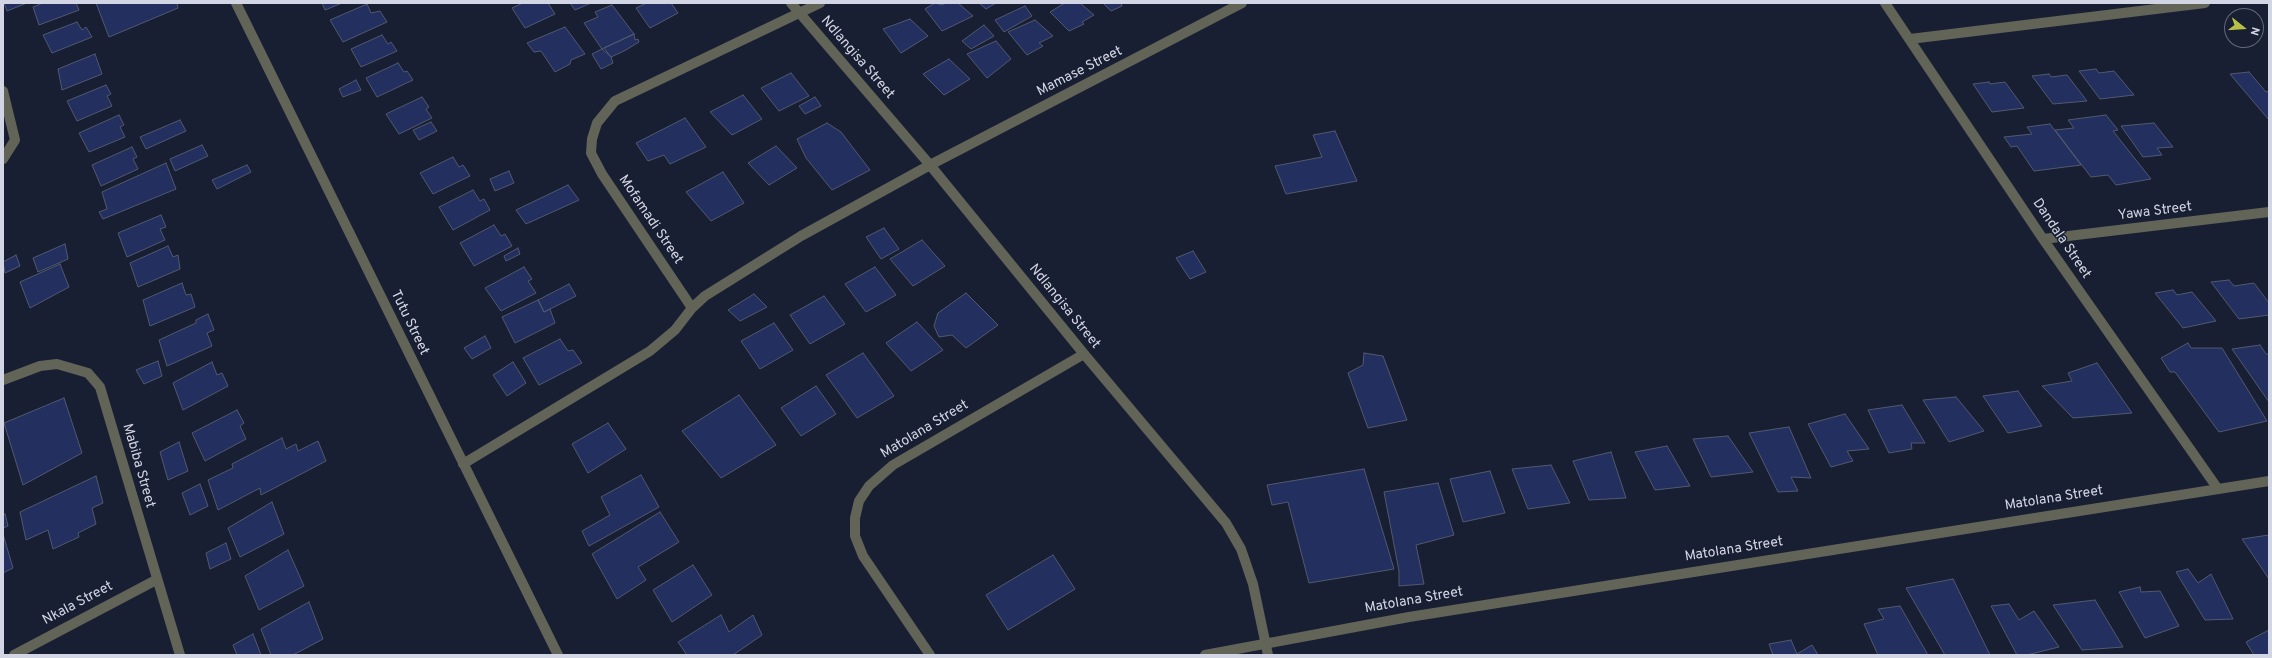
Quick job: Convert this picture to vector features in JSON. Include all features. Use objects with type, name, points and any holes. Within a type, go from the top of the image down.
[{"type":"street","name":"Tutu Street","points":[[236,3],[463,464],[529,593],[558,655]]},
{"type":"street","name":"Ndlangisa Street","points":[[791,3],[930,164],[1084,354],[1226,523],[1241,549],[1260,612],[1268,655]]},
{"type":"street","name":"Mofamadi Street","points":[[692,308],[602,174],[591,153],[592,139],[598,123],[604,112],[615,101],[820,3]]},
{"type":"street","name":"Mamase Street","points":[[930,164],[1242,3]]},
{"type":"street","name":"Dandala Street","points":[[1885,3],[2043,239],[2218,489]]},
{"type":"street","points":[[1910,39],[2205,3]]},
{"type":"street","points":[[3,91],[15,140],[11,149],[3,159]]},
{"type":"street","points":[[463,464],[650,351],[675,330],[692,308],[705,296],[801,236],[930,164]]},
{"type":"street","name":"Yawa Street","points":[[2043,239],[2269,212]]},
{"type":"street","name":"Matolana Street","points":[[930,655],[863,556],[855,536],[855,518],[859,501],[869,486],[893,465],[1084,354]]},
{"type":"street","name":"Mabiba Street","points":[[3,380],[40,366],[57,364],[73,367],[88,373],[100,387],[156,580],[180,655]]},
{"type":"street","name":"Matolana Street","points":[[1204,655],[1417,615],[2269,481]]},
{"type":"street","name":"Nkala Street","points":[[14,655],[156,580]]},
{"type":"building","points":[[4,3],[27,3],[7,11]]},
{"type":"building","points":[[43,3],[76,3],[79,10],[39,25],[33,7]]},
{"type":"building","points":[[96,3],[177,3],[178,8],[109,37]]},
{"type":"building","points":[[322,3],[342,3],[325,10]]},
{"type":"building","points":[[523,3],[548,3],[555,14],[525,28],[512,8]]},
{"type":"building","points":[[570,3],[591,3],[575,10]]},
{"type":"building","points":[[647,3],[671,3],[678,13],[650,28],[636,8]]},
{"type":"building","points":[[935,3],[942,5],[946,3],[958,3],[973,16],[942,31],[925,9]]},
{"type":"building","points":[[979,3],[996,3],[986,9]]},
{"type":"building","points":[[1065,3],[1080,3],[1094,15],[1082,22],[1084,24],[1069,31],[1050,12]]},
{"type":"building","points":[[1103,3],[1121,3],[1122,6],[1111,11]]},
{"type":"building","points":[[367,4],[371,13],[380,11],[387,22],[343,42],[330,20]]},
{"type":"building","points":[[612,5],[634,34],[602,49],[584,23],[598,17],[595,12]]},
{"type":"building","points":[[1025,6],[1032,16],[1004,32],[995,20]]},
{"type":"building","points":[[910,19],[928,36],[901,53],[883,29]]},
{"type":"building","points":[[1035,20],[1053,36],[1039,43],[1043,46],[1027,55],[1008,32]]},
{"type":"building","points":[[77,22],[82,30],[86,27],[92,37],[52,53],[43,35]]},
{"type":"building","points":[[984,25],[994,36],[971,49],[962,41]]},
{"type":"building","points":[[565,27],[585,54],[571,60],[570,64],[555,72],[541,51],[534,52],[527,43]]},
{"type":"building","points":[[634,34],[635,40],[638,39],[639,42],[624,51],[611,57],[604,48]]},
{"type":"building","points":[[382,35],[388,44],[391,42],[397,51],[361,67],[351,49]]},
{"type":"building","points":[[996,41],[1011,59],[987,78],[967,54]]},
{"type":"building","points":[[602,49],[611,57],[613,63],[601,69],[592,54]]},
{"type":"building","points":[[95,54],[102,74],[62,90],[58,69]]},
{"type":"building","points":[[949,59],[970,79],[944,95],[923,74]]},
{"type":"building","points":[[398,63],[404,72],[407,71],[413,80],[377,97],[366,78]]},
{"type":"building","points":[[2096,69],[2099,73],[2114,71],[2134,95],[2100,99],[2079,71]]},
{"type":"building","points":[[2249,72],[2266,92],[2269,91],[2269,120],[2230,74]]},
{"type":"building","points":[[791,73],[809,96],[779,111],[761,88]]},
{"type":"building","points":[[2049,74],[2051,77],[2067,75],[2087,101],[2053,104],[2032,76]]},
{"type":"building","points":[[356,80],[361,90],[343,97],[339,89]]},
{"type":"building","points":[[1989,82],[1990,84],[2005,82],[2024,108],[1992,112],[1973,84]]},
{"type":"building","points":[[106,85],[111,94],[107,96],[112,106],[77,121],[67,101]]},
{"type":"building","points":[[743,95],[762,119],[732,135],[710,112]]},
{"type":"building","points":[[422,97],[429,107],[426,109],[432,118],[399,134],[386,114]]},
{"type":"building","points":[[815,97],[821,106],[805,114],[799,106]]},
{"type":"building","points":[[119,115],[124,125],[120,127],[125,137],[89,152],[79,133]]},
{"type":"building","points":[[2106,115],[2118,130],[2113,131],[2151,179],[2116,185],[2108,175],[2091,177],[2055,130],[2074,128],[2068,120]]},
{"type":"building","points":[[685,118],[706,147],[670,164],[664,155],[648,161],[636,143]]},
{"type":"building","points":[[180,120],[186,131],[146,149],[140,137]]},
{"type":"building","points":[[431,122],[437,131],[419,140],[413,130]]},
{"type":"building","points":[[827,123],[841,132],[870,170],[832,190],[806,158],[797,139]]},
{"type":"building","points":[[2154,123],[2173,147],[2157,148],[2162,155],[2143,157],[2121,126]]},
{"type":"building","points":[[2050,124],[2081,165],[2034,171],[2017,146],[2011,147],[2004,137],[2032,134],[2027,127]]},
{"type":"building","points":[[1335,131],[1357,181],[1286,194],[1275,166],[1322,157],[1313,135]]},
{"type":"building","points":[[202,145],[208,156],[175,171],[170,159]]},
{"type":"building","points":[[776,146],[797,168],[769,185],[748,163]]},
{"type":"building","points":[[132,147],[137,157],[133,159],[138,169],[101,186],[92,165]]},
{"type":"building","points":[[453,157],[459,167],[463,165],[470,176],[433,194],[420,173]]},
{"type":"building","points":[[166,163],[176,189],[103,219],[99,212],[107,209],[102,192]]},
{"type":"building","points":[[247,165],[251,172],[217,189],[212,180]]},
{"type":"building","points":[[509,171],[514,183],[495,191],[490,179]]},
{"type":"building","points":[[723,172],[744,203],[711,221],[686,192]]},
{"type":"building","points":[[568,185],[579,200],[526,224],[516,210]]},
{"type":"building","points":[[473,190],[480,201],[484,199],[490,210],[453,230],[439,207]]},
{"type":"building","points":[[161,215],[166,227],[160,229],[165,240],[127,257],[118,233]]},
{"type":"building","points":[[494,225],[501,236],[505,234],[512,246],[474,266],[460,243]]},
{"type":"building","points":[[884,228],[899,249],[881,259],[866,237]]},
{"type":"building","points":[[922,240],[945,266],[913,286],[890,259]]},
{"type":"building","points":[[65,244],[68,259],[38,272],[33,258]]},
{"type":"building","points":[[168,246],[173,257],[178,255],[180,269],[138,287],[130,263]]},
{"type":"building","points":[[518,248],[520,254],[506,261],[504,256]]},
{"type":"building","points":[[1193,251],[1206,272],[1190,279],[1176,258]]},
{"type":"building","points":[[16,255],[20,266],[5,273],[3,262]]},
{"type":"building","points":[[60,264],[69,287],[30,308],[20,282]]},
{"type":"building","points":[[524,267],[532,279],[528,281],[536,293],[501,311],[485,288]]},
{"type":"building","points":[[875,267],[896,295],[866,312],[845,284]]},
{"type":"building","points":[[2229,280],[2234,286],[2254,283],[2269,303],[2269,315],[2239,319],[2211,282]]},
{"type":"building","points":[[182,283],[186,295],[191,294],[195,307],[150,326],[143,300]]},
{"type":"building","points":[[569,284],[576,296],[544,312],[538,300]]},
{"type":"building","points":[[2173,290],[2177,295],[2192,292],[2216,321],[2183,328],[2155,293]]},
{"type":"building","points":[[966,293],[998,325],[966,348],[952,335],[939,337],[934,326],[938,313]]},
{"type":"building","points":[[754,294],[767,307],[740,321],[728,310]]},
{"type":"building","points":[[824,296],[845,324],[810,344],[790,315]]},
{"type":"building","points":[[538,300],[544,312],[550,309],[555,323],[515,343],[502,317]]},
{"type":"building","points":[[208,314],[214,330],[207,333],[212,346],[167,366],[159,340],[196,323],[196,320]]},
{"type":"building","points":[[917,322],[943,350],[911,371],[886,343]]},
{"type":"building","points":[[774,323],[793,350],[760,369],[741,341]]},
{"type":"building","points":[[485,336],[491,348],[472,359],[464,348]]},
{"type":"building","points":[[560,339],[568,351],[573,350],[582,363],[539,385],[523,358]]},
{"type":"building","points":[[2188,343],[2191,348],[2222,348],[2267,421],[2219,432],[2175,372],[2170,372],[2161,358]]},
{"type":"building","points":[[2260,345],[2266,354],[2269,354],[2269,402],[2232,349]]},
{"type":"building","points":[[863,353],[894,396],[857,418],[826,375]]},
{"type":"building","points":[[1364,353],[1383,356],[1407,420],[1368,428],[1348,373],[1363,365]]},
{"type":"building","points":[[158,361],[162,376],[144,384],[136,370]]},
{"type":"building","points":[[212,362],[217,375],[222,373],[228,386],[183,410],[173,383]]},
{"type":"building","points":[[513,362],[526,383],[507,396],[493,375]]},
{"type":"building","points":[[2097,363],[2132,413],[2073,418],[2042,386],[2072,381],[2068,373]]},
{"type":"building","points":[[816,386],[836,414],[801,436],[781,408]]},
{"type":"building","points":[[2018,391],[2042,426],[2008,433],[1983,396]]},
{"type":"building","points":[[739,395],[776,445],[721,478],[682,431]]},
{"type":"building","points":[[1956,397],[1984,431],[1949,442],[1923,400]]},
{"type":"building","points":[[64,398],[82,453],[23,485],[4,423]]},
{"type":"building","points":[[1902,405],[1925,443],[1911,443],[1912,449],[1889,453],[1868,410]]},
{"type":"building","points":[[237,410],[244,423],[240,426],[246,439],[205,461],[192,433]]},
{"type":"building","points":[[1845,414],[1869,449],[1847,451],[1853,461],[1831,467],[1808,424]]},
{"type":"building","points":[[608,423],[626,449],[588,473],[572,444]]},
{"type":"building","points":[[1789,427],[1811,478],[1791,477],[1798,491],[1778,492],[1749,433]]},
{"type":"building","points":[[1728,436],[1753,472],[1711,477],[1693,439]]},
{"type":"building","points":[[282,438],[286,449],[296,444],[298,451],[318,441],[326,461],[261,495],[260,488],[218,510],[208,480],[233,468],[232,464]]},
{"type":"building","points":[[179,442],[188,471],[168,480],[160,452]]},
{"type":"building","points":[[1667,446],[1690,486],[1655,490],[1635,452]]},
{"type":"building","points":[[1611,452],[1626,498],[1589,500],[1573,461]]},
{"type":"building","points":[[1551,465],[1570,503],[1528,509],[1512,469]]},
{"type":"building","points":[[1364,469],[1394,569],[1309,583],[1288,502],[1272,505],[1267,485]]},
{"type":"building","points":[[1490,471],[1505,513],[1463,522],[1450,479]]},
{"type":"building","points":[[641,475],[659,507],[589,546],[582,531],[610,515],[601,497]]},
{"type":"building","points":[[96,476],[103,503],[92,508],[96,524],[78,533],[79,537],[53,549],[48,530],[26,540],[20,512]]},
{"type":"building","points":[[1438,483],[1454,535],[1416,545],[1424,584],[1399,586],[1399,571],[1384,492]]},
{"type":"building","points":[[200,484],[208,506],[190,515],[182,493]]},
{"type":"building","points":[[272,502],[284,534],[240,557],[228,528]]},
{"type":"building","points":[[660,512],[679,542],[638,567],[646,580],[617,599],[592,554]]},
{"type":"building","points":[[5,514],[8,526],[3,528],[3,515]]},
{"type":"building","points":[[3,534],[13,568],[3,573]]},
{"type":"building","points":[[2269,535],[2269,579],[2242,539]]},
{"type":"building","points":[[226,543],[231,559],[210,569],[206,553]]},
{"type":"building","points":[[288,550],[304,586],[259,610],[245,576]]},
{"type":"building","points":[[1053,555],[1075,589],[1008,630],[986,595]]},
{"type":"building","points":[[693,565],[712,595],[672,622],[653,590]]},
{"type":"building","points":[[2188,569],[2198,583],[2211,574],[2233,619],[2205,620],[2176,572]]},
{"type":"building","points":[[1953,579],[1990,655],[1945,655],[1906,588]]},
{"type":"building","points":[[2140,587],[2141,592],[2160,591],[2179,626],[2145,638],[2119,592]]},
{"type":"building","points":[[2095,600],[2123,647],[2082,650],[2053,605]]},
{"type":"building","points":[[309,602],[323,639],[293,655],[271,655],[261,629]]},
{"type":"building","points":[[2009,604],[2019,620],[2034,611],[2059,647],[2027,655],[2017,655],[1991,606]]},
{"type":"building","points":[[1900,606],[1928,655],[1878,655],[1864,624],[1884,619],[1878,609]]},
{"type":"building","points":[[721,615],[729,632],[753,615],[762,635],[733,655],[687,655],[678,642]]},
{"type":"building","points":[[2269,630],[2269,655],[2254,655],[2246,642]]},
{"type":"building","points":[[253,634],[261,655],[237,655],[233,645]]},
{"type":"building","points":[[1791,640],[1797,654],[1812,645],[1818,655],[1773,655],[1769,644]]}]
